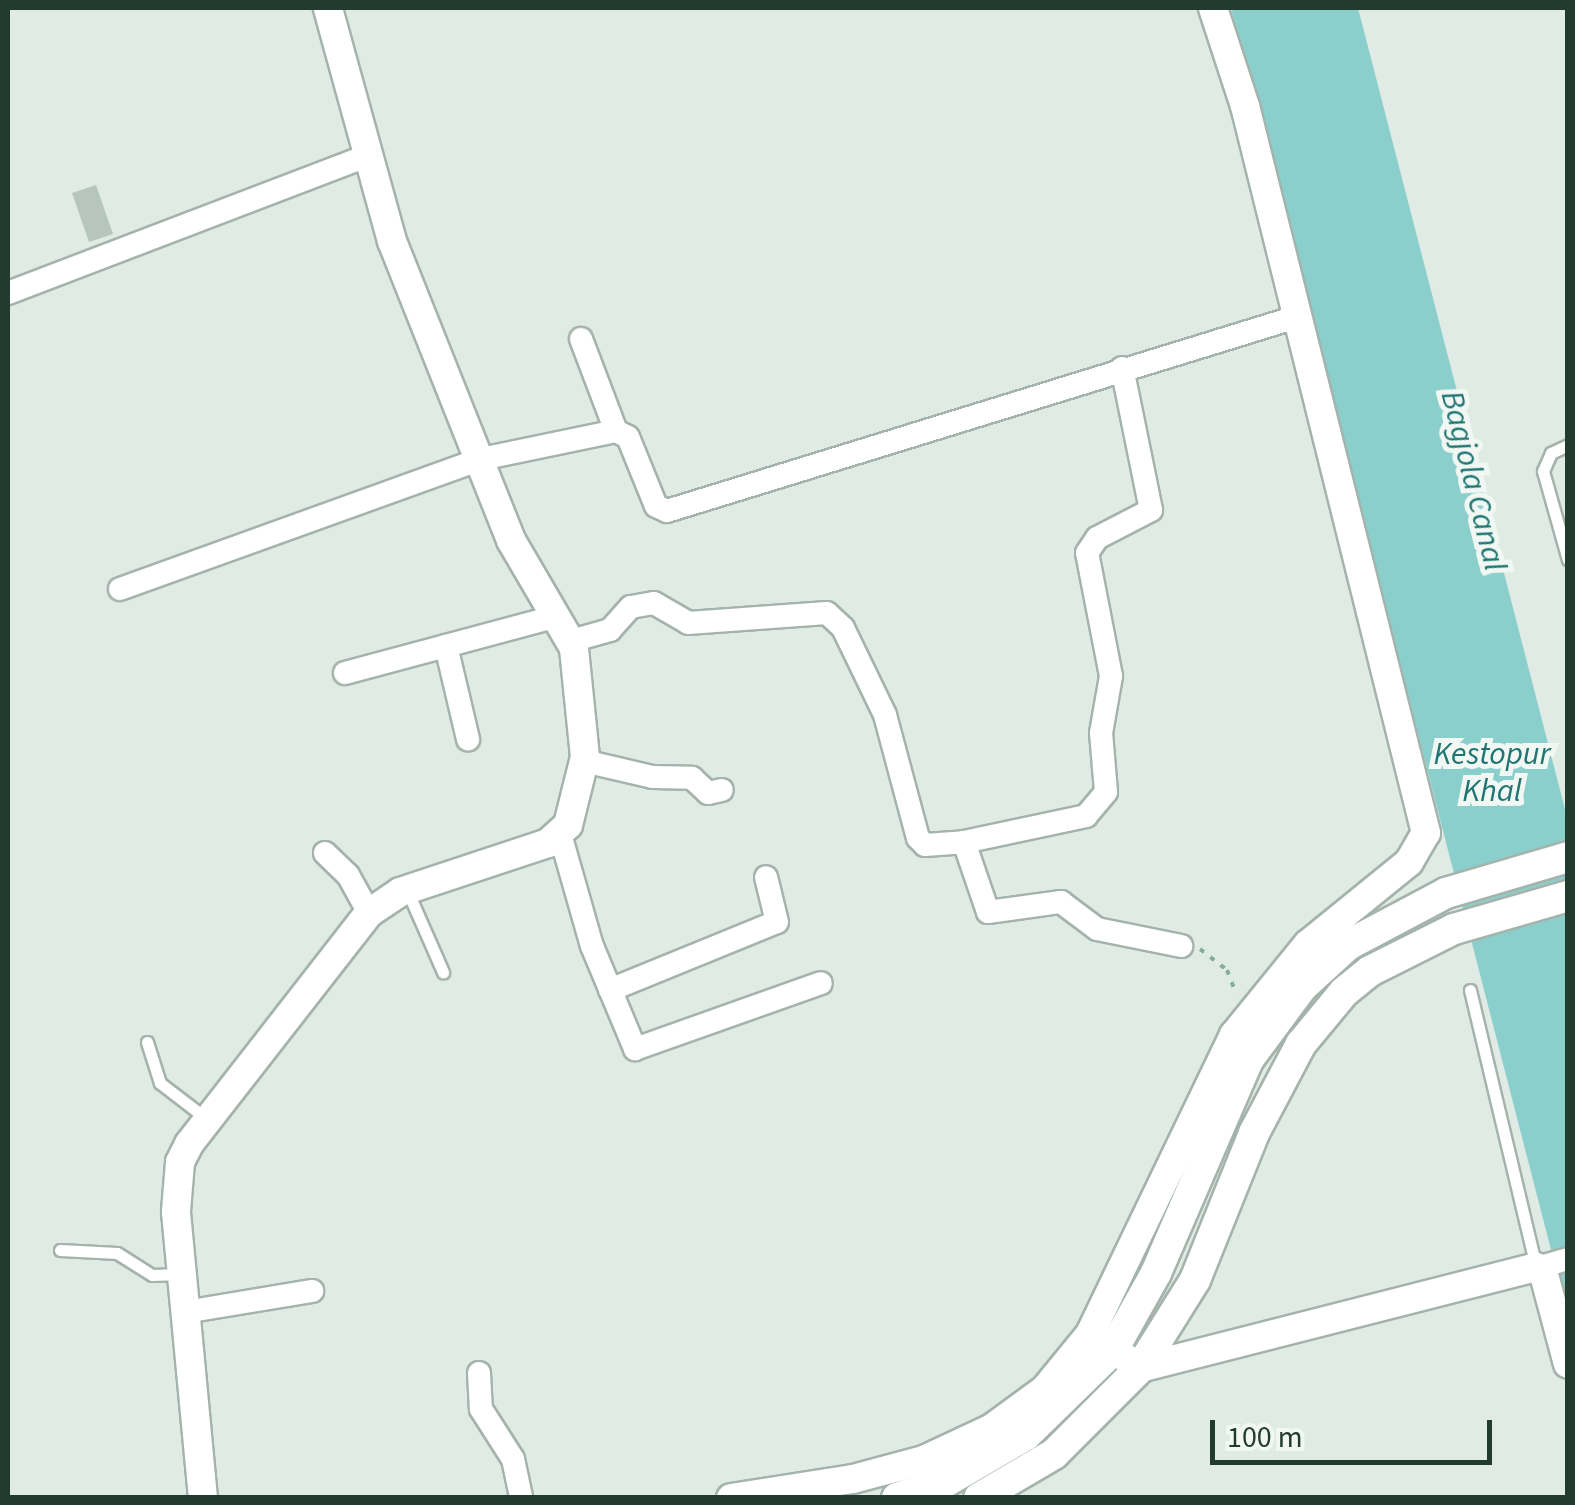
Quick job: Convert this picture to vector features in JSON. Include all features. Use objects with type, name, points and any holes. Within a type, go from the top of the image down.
[{"type":"main road","points":[[897,1498],[947,1480],[1026,1435],[1102,1342],[1172,1238],[1233,1090],[1282,1008],[1348,945],[1446,894],[1568,857]]},
{"type":"main road","points":[[979,1498],[1054,1454],[1140,1368],[1195,1280],[1254,1132],[1322,1015],[1370,971],[1454,929],[1568,896]]},
{"type":"street","points":[[328,8],[365,158],[520,559],[557,616],[581,670],[584,762],[580,790],[560,834],[610,990],[640,1051],[821,983]]},
{"type":"street","points":[[732,1498],[853,1479],[960,1444],[1022,1408],[1102,1342],[1214,1069],[1250,1012],[1320,933],[1408,862],[1426,832],[1293,318],[1244,106],[1214,8]]},
{"type":"street","points":[[8,293],[365,158]]},
{"type":"street","points":[[120,589],[481,459],[616,431],[628,437],[656,506],[667,511],[1293,318]]},
{"type":"street","points":[[582,339],[616,431]]},
{"type":"street","points":[[571,642],[610,630],[632,607],[654,603],[688,623],[827,613],[844,628],[885,714],[918,838],[925,845],[964,842],[1086,816],[1106,792],[1101,733],[1111,676],[1087,553],[1096,538],[1151,510],[1122,368]]},
{"type":"street","points":[[345,673],[557,616]]},
{"type":"street","points":[[446,646],[468,739]]},
{"type":"street","points":[[584,762],[692,778],[708,794],[722,790]]},
{"type":"street","points":[[203,1498],[181,1274],[176,1184],[180,1162],[206,1120],[368,913],[406,890],[560,834]]},
{"type":"street","points":[[964,842],[988,912],[1061,902],[1097,929],[1181,946]]},
{"type":"street","points":[[325,853],[348,875],[368,913]]},
{"type":"street","points":[[610,990],[777,922],[766,877]]},
{"type":"street","points":[[1102,1342],[1140,1368],[1551,1264],[1568,1364]]},
{"type":"street","points":[[185,1312],[312,1292]]},
{"type":"street","points":[[479,1373],[481,1408],[513,1459],[521,1498]]},
{"type":"lane","points":[[1568,445],[1551,454],[1543,471],[1568,560]]},
{"type":"lane","points":[[406,890],[443,972]]},
{"type":"lane","points":[[1470,990],[1551,1264]]},
{"type":"lane","points":[[147,1042],[160,1082],[206,1120]]},
{"type":"lane","points":[[60,1250],[116,1253],[152,1275],[181,1274]]},
{"type":"path","points":[[1181,946],[1219,961],[1250,1012]]},
{"type":"water","name":"Kestopur Khal","points":[[1231,8],[1358,8],[1567,817],[1567,1312]]},
{"type":"building","points":[[96,185],[113,234],[89,242],[72,193]]},
{"type":"water label","name":"Bagjola Canal","points":[[1473,481]]}]
